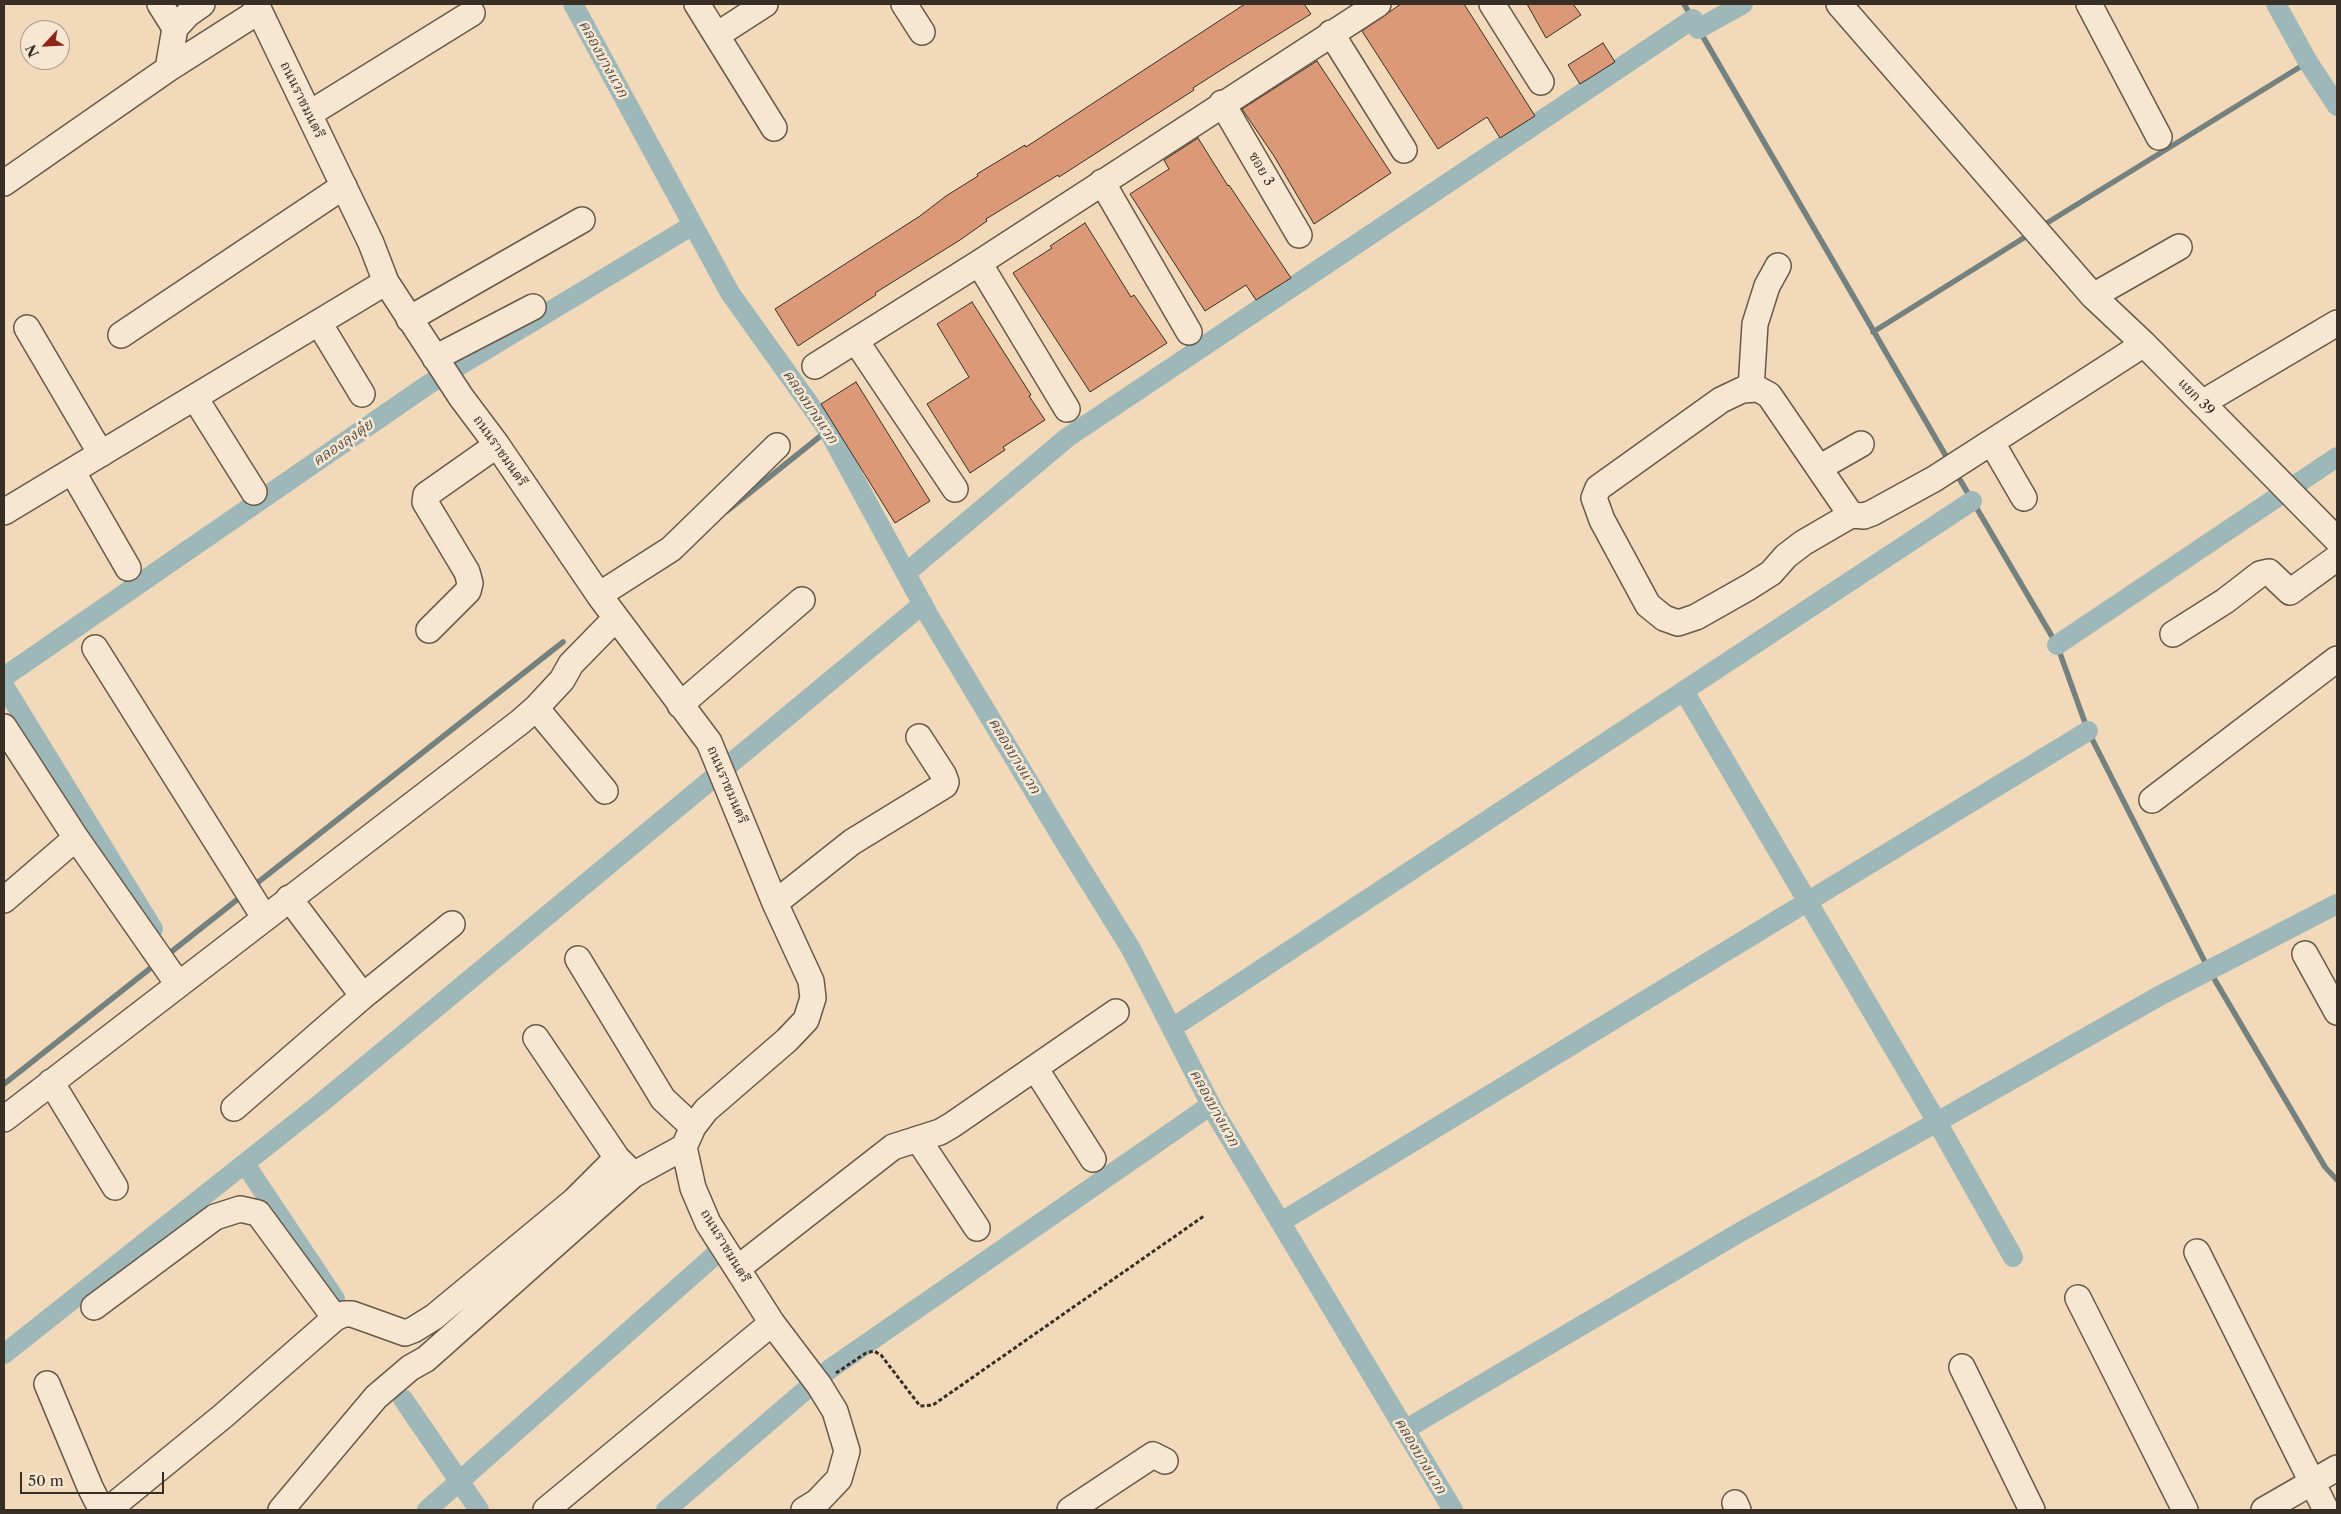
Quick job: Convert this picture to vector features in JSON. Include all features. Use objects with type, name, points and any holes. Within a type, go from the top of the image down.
[{"type":"street","points":[[160,4],[175,28]]},
{"type":"street","points":[[168,68],[175,28],[188,14],[202,4]]},
{"type":"street","points":[[697,4],[774,128]]},
{"type":"street","points":[[716,35],[765,4]]},
{"type":"street","points":[[904,4],[922,32]]},
{"type":"street","points":[[815,366],[980,263],[1222,103],[1378,4]]},
{"type":"street","points":[[1492,4],[1541,82]]},
{"type":"street","name":"แยก 39","points":[[1839,4],[2093,296],[2144,344],[2337,540]]},
{"type":"street","points":[[2089,4],[2159,137]]},
{"type":"street","points":[[4,183],[258,7]]},
{"type":"street","name":"ถนนราชมนตรี","points":[[258,7],[371,243],[386,282],[461,397],[497,445],[599,595],[708,742],[718,760],[775,903],[811,981],[813,998],[806,1020],[787,1040],[706,1110],[688,1136],[693,1188],[704,1214],[772,1323],[819,1385],[835,1411],[847,1451],[839,1479],[817,1502],[804,1510]]},
{"type":"street","points":[[309,114],[472,13]]},
{"type":"street","points":[[1331,33],[1404,150]]},
{"type":"street","name":"ซอย 3","points":[[1222,103],[1300,235]]},
{"type":"street","points":[[1102,182],[1189,332]]},
{"type":"street","points":[[121,336],[344,186]]},
{"type":"street","points":[[409,319],[582,220]]},
{"type":"street","points":[[2093,296],[2179,247]]},
{"type":"street","points":[[980,263],[1067,409]]},
{"type":"street","points":[[1751,390],[1755,324],[1767,286],[1778,266]]},
{"type":"street","points":[[4,512],[386,282]]},
{"type":"street","points":[[437,361],[533,307]]},
{"type":"street","points":[[319,323],[362,394]]},
{"type":"street","points":[[2202,403],[2337,323]]},
{"type":"street","points":[[27,328],[101,454]]},
{"type":"street","points":[[856,341],[955,489]]},
{"type":"street","points":[[1851,515],[1769,395],[1758,389],[1742,390],[1721,400],[1598,488],[1594,498],[1602,520],[1648,605],[1671,622],[1678,623],[1696,617],[1749,587],[1771,573],[1786,556],[1803,543],[1851,515],[1864,516],[1872,513],[1934,479],[2144,344]]},
{"type":"street","points":[[195,398],[254,492]]},
{"type":"street","points":[[1992,443],[2024,498]]},
{"type":"street","points":[[1819,468],[1861,444]]},
{"type":"street","points":[[429,630],[468,591],[470,583],[467,572],[425,502],[426,495],[497,445]]},
{"type":"street","points":[[599,595],[672,549],[777,446]]},
{"type":"street","points":[[72,471],[128,568]]},
{"type":"street","points":[[2172,634],[2225,602],[2260,574],[2269,572],[2290,592],[2337,558]]},
{"type":"street","points":[[680,705],[802,600]]},
{"type":"street","points":[[4,1118],[261,912],[289,898],[536,708],[562,680],[571,664],[616,618]]},
{"type":"street","points":[[95,648],[261,912]]},
{"type":"street","points":[[2152,800],[2337,659]]},
{"type":"street","points":[[536,708],[605,791]]},
{"type":"street","points":[[4,727],[76,838],[175,980]]},
{"type":"street","points":[[775,903],[852,842],[945,785],[946,782],[943,774],[919,737]]},
{"type":"street","points":[[4,900],[76,838]]},
{"type":"street","points":[[289,898],[364,996]]},
{"type":"street","points":[[234,1108],[364,996],[452,924]]},
{"type":"street","points":[[2305,954],[2336,1005]]},
{"type":"street","points":[[47,1384],[90,1488],[97,1500],[107,1510],[224,1416],[335,1318],[344,1314],[352,1314],[405,1333],[434,1317],[574,1201],[625,1166],[688,1136],[663,1099],[578,959]]},
{"type":"street","points":[[738,1268],[893,1147],[952,1125],[1116,1012]]},
{"type":"street","points":[[536,1038],[625,1166]]},
{"type":"street","points":[[1035,1068],[1092,1159]]},
{"type":"street","points":[[51,1082],[115,1187]]},
{"type":"street","points":[[918,1139],[977,1228]]},
{"type":"street","points":[[281,1510],[376,1397],[410,1368],[426,1360],[450,1338],[625,1166]]},
{"type":"street","points":[[94,1307],[215,1217],[240,1208],[258,1213],[335,1318]]},
{"type":"street","points":[[2197,1252],[2326,1510]]},
{"type":"street","points":[[2078,1298],[2185,1510]]},
{"type":"street","points":[[434,1317],[450,1338]]},
{"type":"street","points":[[546,1510],[772,1323]]},
{"type":"street","points":[[1962,1367],[2032,1510]]},
{"type":"street","points":[[1070,1510],[1153,1455],[1166,1461]]},
{"type":"street","points":[[2264,1510],[2337,1468]]},
{"type":"path","points":[[819,1385],[866,1353],[874,1351],[881,1355],[920,1406],[933,1405],[1204,1216]]},
{"type":"building","points":[[1245,4],[1304,4],[1311,14],[1193,88],[1194,90],[1059,177],[1058,175],[986,219],[987,221],[960,240],[875,293],[876,295],[798,346],[775,309],[920,216],[946,196],[978,176],[977,174],[1025,145],[1026,147]]},
{"type":"building","points":[[1401,4],[1464,4],[1535,116],[1500,138],[1487,117],[1438,149],[1362,31]]},
{"type":"building","points":[[1527,4],[1573,4],[1581,15],[1546,38]]},
{"type":"building","points":[[1603,43],[1615,62],[1580,84],[1568,65]]},
{"type":"building","points":[[1317,61],[1391,173],[1314,224],[1274,156],[1242,109]]},
{"type":"building","points":[[1198,138],[1228,186],[1291,278],[1256,300],[1246,285],[1205,311],[1130,194],[1169,169],[1164,160]]},
{"type":"building","points":[[1085,223],[1131,297],[1134,295],[1167,343],[1090,392],[1013,273],[1052,248],[1050,246]]},
{"type":"building","points":[[972,302],[1045,420],[1003,447],[1005,450],[970,473],[927,404],[969,377],[937,324]]},
{"type":"building","points":[[856,382],[930,501],[895,523],[821,404]]},
{"type":"waterway","name":"คลองบางแวก","points":[[573,4],[730,293],[828,430],[929,616],[1131,949],[1215,1113],[1453,1510]]},
{"type":"waterway","points":[[1684,4],[1950,463]]},
{"type":"waterway","points":[[1698,29],[1743,4]]},
{"type":"waterway","points":[[2276,4],[2308,62],[2337,106]]},
{"type":"waterway","points":[[906,573],[1068,437],[1693,19]]},
{"type":"waterway","points":[[2042,226],[2308,62]]},
{"type":"waterway","name":"คลองลุงตุ๋ย","points":[[4,677],[429,384],[693,225]]},
{"type":"waterway","points":[[1873,332],[2030,234]]},
{"type":"waterway","points":[[727,511],[828,430]]},
{"type":"waterway","points":[[2057,645],[2337,457]]},
{"type":"waterway","points":[[1956,473],[2057,645],[2088,731],[2209,970],[2325,1167],[2337,1180]]},
{"type":"waterway","points":[[1172,1028],[1972,501]]},
{"type":"waterway","points":[[4,1354],[321,1103],[923,604]]},
{"type":"waterway","points":[[252,887],[563,642]]},
{"type":"waterway","points":[[4,686],[153,929]]},
{"type":"waterway","points":[[1684,691],[1937,1122],[2013,1257]]},
{"type":"waterway","points":[[1281,1222],[2088,731]]},
{"type":"waterway","points":[[166,956],[243,895]]},
{"type":"waterway","points":[[1406,1429],[1742,1231],[2161,995],[2337,904]]},
{"type":"waterway","points":[[4,1084],[157,963]]},
{"type":"waterway","points":[[666,1510],[830,1369],[1211,1105]]},
{"type":"waterway","points":[[245,1164],[335,1299]]},
{"type":"waterway","points":[[427,1510],[715,1255]]},
{"type":"waterway","points":[[403,1399],[479,1510]]}]
